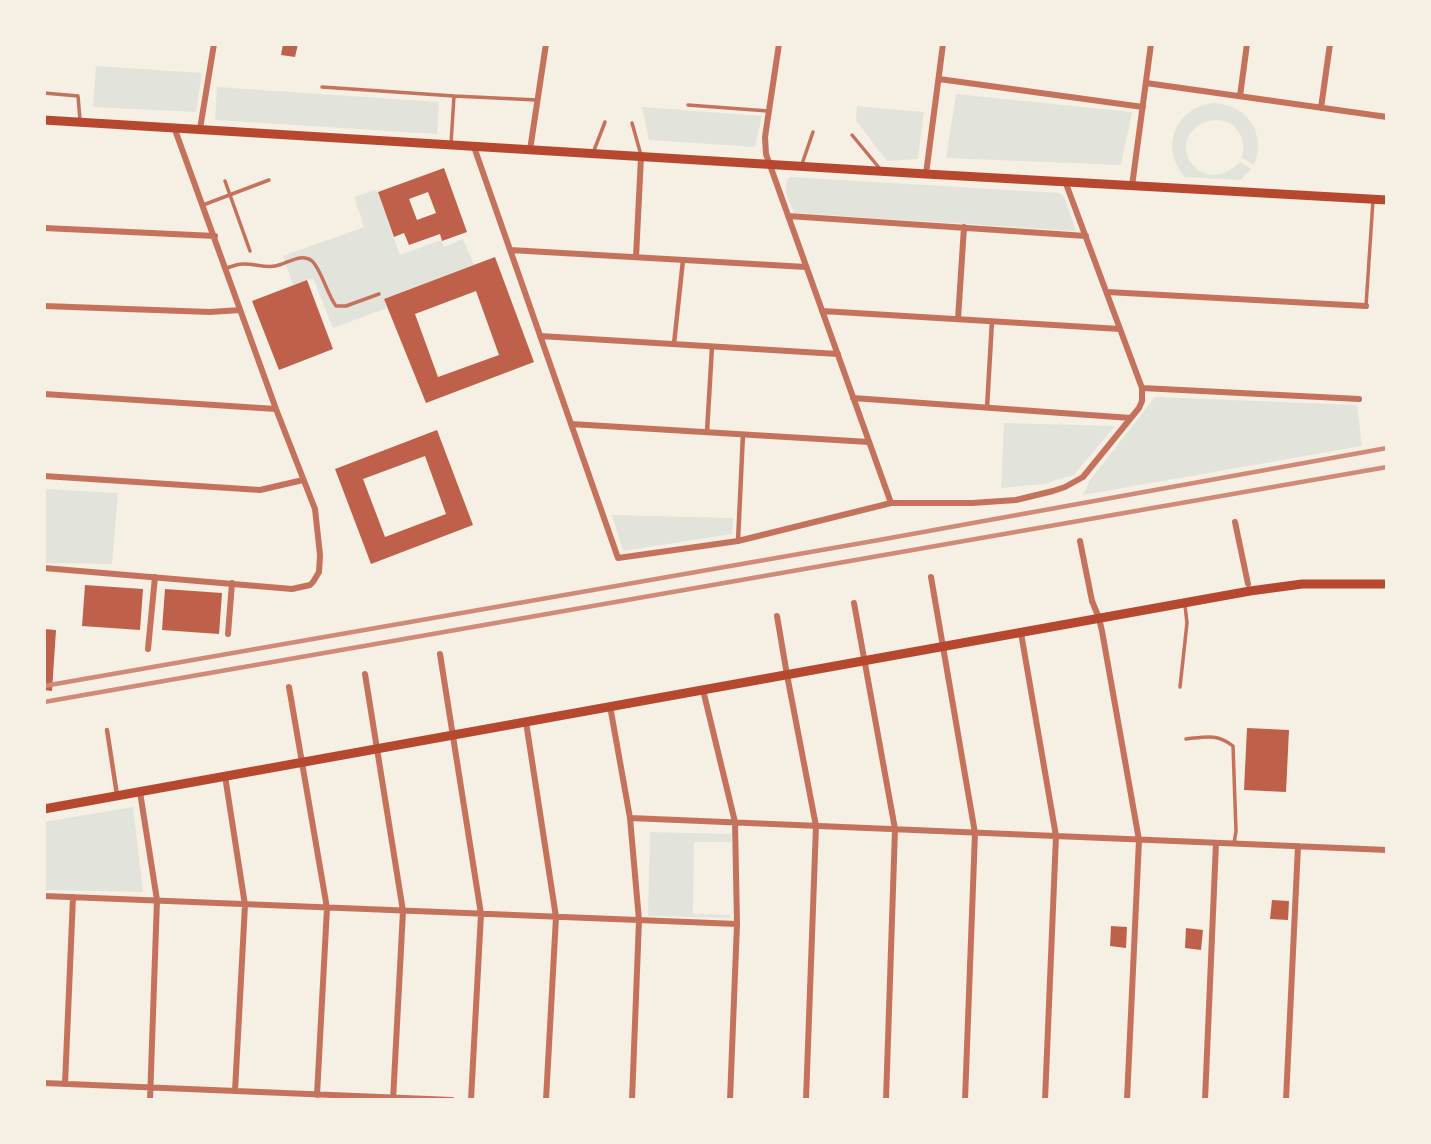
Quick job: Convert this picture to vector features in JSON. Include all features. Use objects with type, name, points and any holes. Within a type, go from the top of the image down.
[{"type":"main road","points":[[44,120],[1387,200]]},
{"type":"main road","points":[[44,809],[1261,589],[1302,584],[1387,584]]},
{"type":"street","points":[[200,129],[214,44]]},
{"type":"street","points":[[530,150],[546,44]]},
{"type":"street","points":[[779,44],[764,142],[769,164],[891,503]]},
{"type":"street","points":[[926,174],[943,44]]},
{"type":"street","points":[[1132,186],[1151,44]]},
{"type":"street","points":[[1240,96],[1247,44]]},
{"type":"street","points":[[1321,107],[1330,44]]},
{"type":"street","points":[[939,79],[1143,107]]},
{"type":"street","points":[[1146,83],[1387,117]]},
{"type":"street","points":[[44,568],[292,589],[310,585],[317,577],[320,555],[317,518],[174,127]]},
{"type":"street","points":[[474,147],[618,558],[738,541],[891,503],[1016,500],[1059,489],[1083,477],[1131,418],[1142,401],[1142,388],[1065,181]]},
{"type":"street","points":[[636,257],[641,157]]},
{"type":"street","points":[[788,216],[1086,236]]},
{"type":"street","points":[[958,319],[964,227]]},
{"type":"street","points":[[44,228],[215,236]]},
{"type":"street","points":[[510,250],[806,267]]},
{"type":"street","points":[[674,344],[683,260]]},
{"type":"street","points":[[1107,292],[1366,306]]},
{"type":"street","points":[[44,306],[211,312],[240,310]]},
{"type":"street","points":[[822,311],[1120,329]]},
{"type":"street","points":[[987,408],[992,321]]},
{"type":"street","points":[[540,336],[838,354]]},
{"type":"street","points":[[707,432],[712,347]]},
{"type":"street","points":[[1142,388],[1359,399]]},
{"type":"street","points":[[44,394],[276,409]]},
{"type":"street","points":[[853,398],[1131,418]]},
{"type":"street","points":[[571,424],[869,442]]},
{"type":"street","points":[[738,541],[743,434]]},
{"type":"street","points":[[44,476],[260,490],[303,480]]},
{"type":"street","points":[[1235,522],[1248,584]]},
{"type":"street","points":[[1080,541],[1092,601],[1099,618],[1139,840],[1127,1100]]},
{"type":"street","points":[[148,649],[155,577]]},
{"type":"street","points":[[931,577],[975,832],[965,1100]]},
{"type":"street","points":[[228,635],[232,583]]},
{"type":"street","points":[[854,603],[895,829],[886,1100]]},
{"type":"street","points":[[777,617],[817,826],[806,1100]]},
{"type":"street","points":[[1021,632],[1056,836],[1045,1100]]},
{"type":"street","points":[[440,654],[481,914],[471,1100]]},
{"type":"street","points":[[365,674],[403,911],[393,1099]]},
{"type":"street","points":[[289,687],[327,908],[317,1095]]},
{"type":"street","points":[[703,690],[735,822],[737,924],[730,1100]]},
{"type":"street","points":[[610,706],[630,818],[639,920],[632,1100]]},
{"type":"street","points":[[526,722],[555,917],[546,1100]]},
{"type":"street","points":[[107,730],[117,796]]},
{"type":"street","points":[[225,776],[245,905],[235,1091]]},
{"type":"street","points":[[140,792],[157,901],[150,1100]]},
{"type":"street","points":[[630,818],[1387,850]]},
{"type":"street","points":[[1205,1100],[1216,843]]},
{"type":"street","points":[[1286,1100],[1298,846]]},
{"type":"street","points":[[44,896],[737,924]]},
{"type":"street","points":[[65,1084],[73,897]]},
{"type":"street","points":[[44,1083],[235,1091],[274,1097],[317,1095],[452,1100]]},
{"type":"lane","points":[[322,87],[537,100]]},
{"type":"lane","points":[[44,93],[78,96],[80,122]]},
{"type":"lane","points":[[451,146],[454,96]]},
{"type":"lane","points":[[688,105],[768,111]]},
{"type":"lane","points":[[593,154],[605,122]]},
{"type":"lane","points":[[632,123],[641,157]]},
{"type":"lane","points":[[801,166],[813,132]]},
{"type":"lane","points":[[852,135],[882,171]]},
{"type":"lane","points":[[203,205],[269,180]]},
{"type":"lane","points":[[225,181],[250,251]]},
{"type":"lane","points":[[1366,306],[1373,199]]},
{"type":"lane","points":[[226,268],[243,264],[276,266],[300,258],[308,259],[314,263],[329,297],[336,306],[346,306],[379,295]]},
{"type":"lane","points":[[1180,687],[1187,623],[1185,603]]},
{"type":"lane","points":[[1186,739],[1216,736],[1233,746],[1236,831],[1234,844]]},
{"type":"shaded area","points":[[96,66],[202,73],[196,112],[93,107]]},
{"type":"shaded area","points":[[217,87],[439,102],[437,134],[215,120]]},
{"type":"shaded area","points":[[956,94],[1132,112],[1121,165],[946,158]]},
{"type":"shaded area","points":[[1214,103],[1236,109],[1251,123],[1258,142],[1254,165],[1242,158],[1241,136],[1233,126],[1223,121],[1211,120],[1192,131],[1186,152],[1192,164],[1210,175],[1229,171],[1240,162],[1251,169],[1241,180],[1185,177],[1177,166],[1172,142],[1175,131],[1189,112]]},
{"type":"shaded area","points":[[857,106],[924,112],[918,159],[887,161],[856,121]]},
{"type":"shaded area","points":[[642,107],[762,116],[755,147],[649,140]]},
{"type":"shaded area","points":[[790,177],[1059,193],[1064,197],[1076,231],[794,213],[786,190]]},
{"type":"shaded area","points":[[375,190],[400,255],[441,240],[444,247],[463,239],[474,265],[384,299],[387,308],[333,328],[313,278],[293,285],[283,256],[364,227],[354,197]]},
{"type":"shaded area","points":[[1155,397],[1357,405],[1362,446],[1083,495],[1090,480]]},
{"type":"shaded area","points":[[1004,423],[1115,426],[1074,475],[1044,484],[1001,488]]},
{"type":"shaded area","points":[[44,489],[118,493],[112,564],[46,563]]},
{"type":"shaded area","points":[[612,515],[733,518],[732,534],[623,551]]},
{"type":"shaded area","points":[[133,807],[143,892],[44,890],[44,822]]},
{"type":"shaded area","points":[[650,832],[732,834],[731,842],[694,842],[693,914],[730,915],[730,918],[648,916]]},
{"type":"building","points":[[283,44],[298,44],[295,57],[281,55]]},
{"type":"building","points":[[444,168],[467,232],[442,241],[440,234],[409,245],[404,233],[394,237],[378,192]],"holes":[[[428,192],[436,213],[417,220],[409,199]]]},
{"type":"building","points":[[495,257],[534,362],[426,403],[384,299]],"holes":[[[476,291],[499,355],[438,377],[415,314]]]},
{"type":"building","points":[[307,280],[333,349],[279,370],[252,301]]},
{"type":"building","points":[[437,430],[473,525],[371,564],[335,469]],"holes":[[[425,456],[446,514],[385,537],[363,479]]]},
{"type":"building","points":[[85,585],[143,589],[140,630],[82,626]]},
{"type":"building","points":[[165,589],[222,593],[219,634],[162,630]]},
{"type":"building","points":[[44,629],[56,630],[52,691],[44,690]]},
{"type":"building","points":[[1247,728],[1289,730],[1286,792],[1244,790]]},
{"type":"building","points":[[1272,900],[1289,901],[1288,920],[1270,919]]},
{"type":"building","points":[[1111,926],[1127,927],[1126,948],[1110,946]]},
{"type":"building","points":[[1186,928],[1203,930],[1201,950],[1185,948]]},
{"type":"railway","points":[[44,686],[1387,448]]},
{"type":"railway","points":[[44,702],[1387,467]]}]
